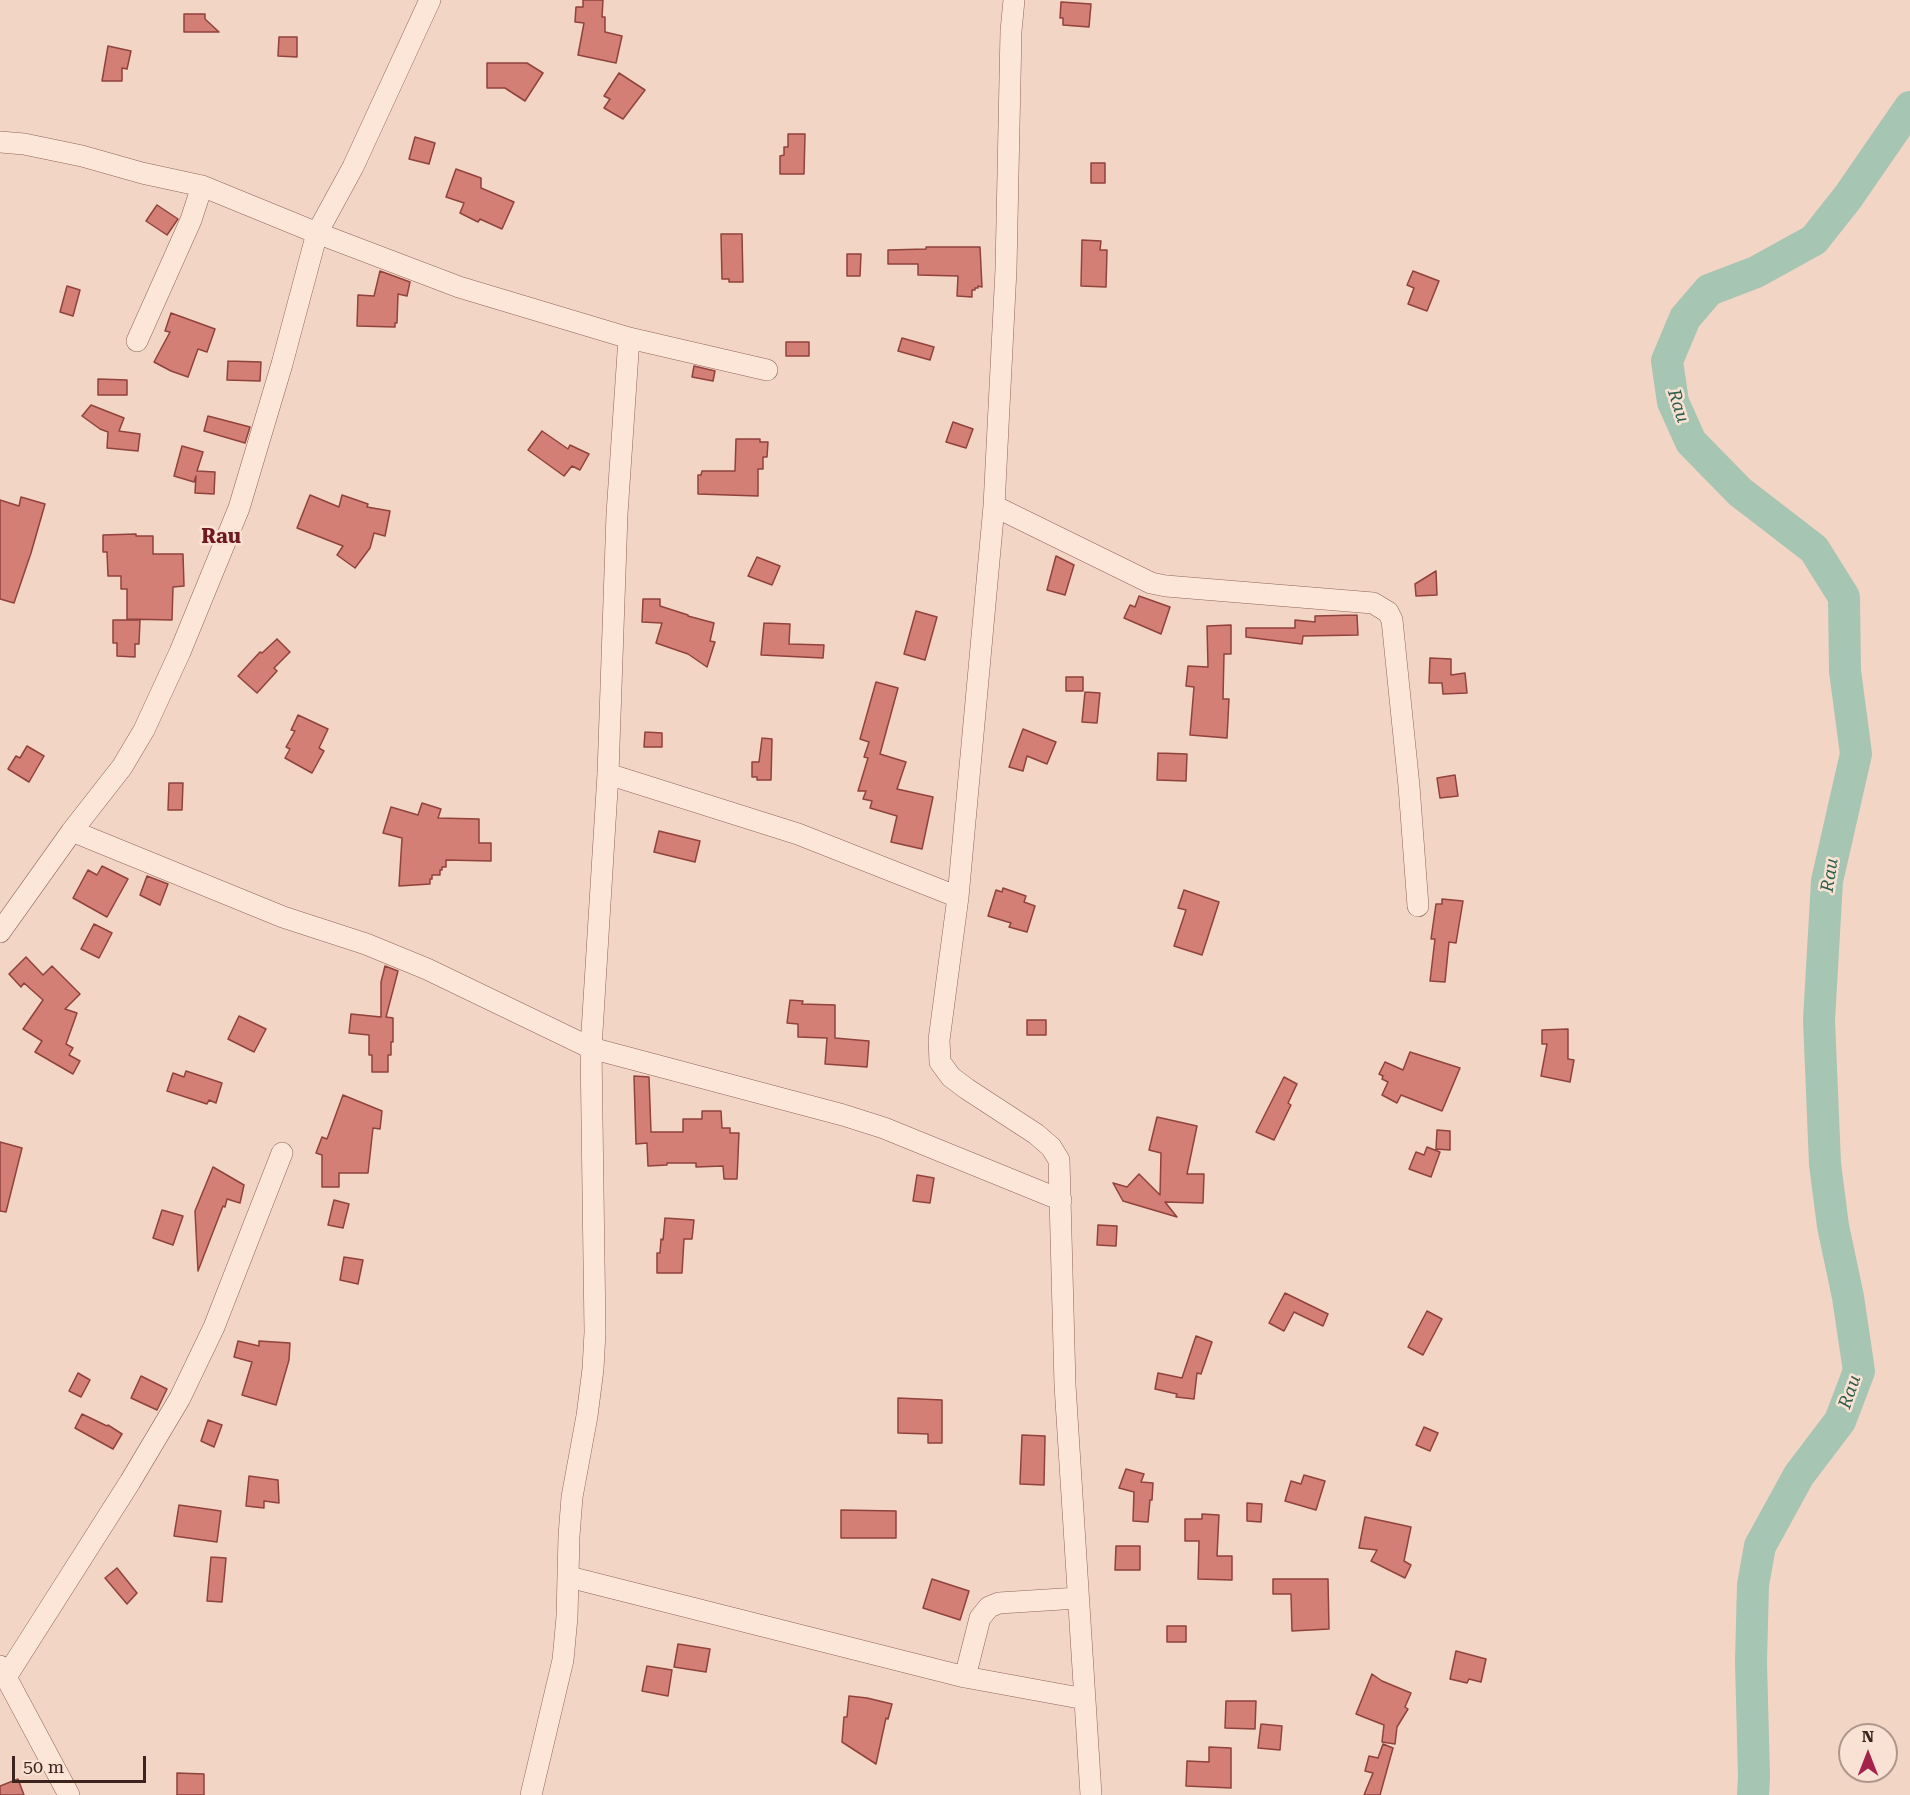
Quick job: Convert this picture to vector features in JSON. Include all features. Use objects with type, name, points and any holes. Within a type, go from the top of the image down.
[{"type":"street","points":[[0,932],[72,831],[122,767],[134,748],[171,672],[239,508],[282,364],[317,233],[353,167],[430,0]]},
{"type":"street","points":[[1014,0],[1011,31],[1006,269],[994,506],[958,897],[939,1040],[940,1062],[951,1077],[1036,1134],[1051,1147],[1059,1160],[1065,1385],[1091,1795]]},
{"type":"street","points":[[0,142],[24,144],[82,156],[142,173],[202,186],[459,287],[629,338],[767,370]]},
{"type":"street","points":[[137,341],[191,220],[202,186]]},
{"type":"street","points":[[531,1795],[563,1660],[569,1577],[568,1536],[572,1497],[594,1369],[591,1048],[608,774],[617,514],[629,338]]},
{"type":"street","points":[[994,506],[1151,583],[1373,603],[1388,612],[1392,620],[1408,774],[1418,906]]},
{"type":"street","points":[[608,774],[798,834],[958,897]]},
{"type":"street","points":[[72,831],[262,908],[366,944],[427,969],[591,1048],[853,1118],[929,1146],[1061,1200]]},
{"type":"street","points":[[69,1795],[3,1671],[130,1482],[180,1398],[214,1327],[282,1153]]},
{"type":"street","points":[[569,1577],[965,1677],[1085,1699]]},
{"type":"street","points":[[965,1677],[980,1618],[989,1607],[999,1603],[1078,1598]]},
{"type":"building","points":[[583,0],[603,0],[602,17],[605,17],[605,32],[622,36],[616,63],[578,55],[584,23],[575,22],[576,7],[583,7]]},
{"type":"building","points":[[1061,2],[1091,4],[1089,27],[1063,25],[1063,18],[1060,18]]},
{"type":"building","points":[[184,14],[205,14],[205,19],[219,32],[184,32]]},
{"type":"building","points":[[279,37],[297,37],[297,57],[278,56]]},
{"type":"building","points":[[108,46],[131,51],[127,69],[122,68],[122,81],[102,81]]},
{"type":"building","points":[[487,63],[527,63],[543,73],[525,101],[505,88],[487,88]]},
{"type":"building","points":[[619,73],[645,90],[623,119],[604,108],[610,99],[604,96]]},
{"type":"building","points":[[788,134],[805,134],[804,174],[780,174],[780,156],[784,155],[784,147],[788,147]]},
{"type":"building","points":[[415,137],[435,143],[429,164],[409,159]]},
{"type":"building","points":[[1091,163],[1105,163],[1105,183],[1091,183]]},
{"type":"building","points":[[456,169],[481,178],[481,188],[514,202],[502,229],[480,219],[478,222],[460,213],[464,203],[446,197]]},
{"type":"building","points":[[157,205],[178,219],[167,235],[146,221]]},
{"type":"building","points":[[721,234],[742,234],[743,282],[729,282],[729,279],[722,279]]},
{"type":"building","points":[[1082,240],[1101,241],[1100,250],[1107,250],[1106,287],[1081,286]]},
{"type":"building","points":[[926,247],[980,247],[982,287],[978,286],[972,290],[972,297],[957,296],[958,276],[918,275],[918,264],[888,264],[888,250],[926,249]]},
{"type":"building","points":[[847,254],[861,254],[860,276],[847,276]]},
{"type":"building","points":[[380,271],[410,282],[407,296],[398,294],[397,323],[395,327],[357,326],[358,295],[374,296]]},
{"type":"building","points":[[1413,271],[1439,281],[1427,311],[1408,304],[1414,288],[1407,285]]},
{"type":"building","points":[[67,286],[80,290],[73,316],[60,312]]},
{"type":"building","points":[[171,313],[215,329],[207,352],[198,349],[188,377],[154,362],[170,332],[165,331]]},
{"type":"building","points":[[902,338],[934,347],[930,360],[898,351]]},
{"type":"building","points":[[786,342],[809,342],[809,356],[786,356]]},
{"type":"building","points":[[228,361],[261,362],[260,381],[227,380]]},
{"type":"building","points":[[694,366],[715,371],[713,381],[692,377]]},
{"type":"building","points":[[98,379],[127,380],[127,395],[98,395]]},
{"type":"building","points":[[91,405],[124,418],[119,431],[140,434],[138,451],[107,448],[108,432],[82,416]]},
{"type":"building","points":[[208,416],[250,427],[245,443],[204,431]]},
{"type":"building","points":[[953,422],[973,429],[966,448],[946,442]]},
{"type":"building","points":[[542,431],[568,449],[570,445],[589,454],[580,470],[572,466],[564,476],[528,450]]},
{"type":"building","points":[[736,439],[760,439],[760,442],[768,442],[767,457],[763,457],[763,469],[758,469],[758,496],[698,494],[698,475],[701,475],[702,471],[735,471]]},
{"type":"building","points":[[182,446],[203,452],[197,471],[215,472],[214,494],[195,493],[196,476],[194,482],[174,476]]},
{"type":"building","points":[[310,495],[339,507],[342,495],[368,504],[367,507],[390,511],[385,536],[374,533],[370,548],[355,568],[337,555],[343,546],[297,528]]},
{"type":"building","points":[[21,497],[45,504],[14,603],[0,599],[0,500],[19,506]]},
{"type":"building","points":[[136,534],[136,536],[153,536],[153,554],[183,554],[184,586],[173,587],[172,620],[127,619],[127,589],[121,589],[121,576],[108,576],[107,552],[103,552],[103,535]]},
{"type":"building","points":[[1056,556],[1074,565],[1065,595],[1047,590]]},
{"type":"building","points":[[757,557],[780,566],[772,585],[748,576]]},
{"type":"building","points":[[1436,571],[1437,595],[1416,596],[1415,584]]},
{"type":"building","points":[[1139,596],[1170,607],[1161,634],[1124,618],[1130,605],[1135,607]]},
{"type":"building","points":[[643,599],[660,599],[660,606],[714,623],[710,641],[715,642],[707,667],[688,654],[656,643],[662,623],[642,622]]},
{"type":"building","points":[[916,611],[937,617],[925,660],[904,654]]},
{"type":"building","points":[[1357,615],[1358,635],[1303,636],[1302,644],[1246,637],[1246,628],[1295,628],[1295,620],[1315,622],[1315,616]]},
{"type":"building","points":[[113,620],[140,620],[139,644],[135,644],[135,657],[117,656],[117,643],[113,643]]},
{"type":"building","points":[[764,623],[790,624],[789,644],[824,645],[823,658],[761,655]]},
{"type":"building","points":[[1231,625],[1231,654],[1224,654],[1223,699],[1229,699],[1227,738],[1190,735],[1194,687],[1186,686],[1188,666],[1208,667],[1207,626]]},
{"type":"building","points":[[277,639],[290,652],[274,668],[277,671],[257,693],[238,676],[260,652],[262,653]]},
{"type":"building","points":[[1430,658],[1451,659],[1451,675],[1465,673],[1467,693],[1443,694],[1442,683],[1429,683]]},
{"type":"building","points":[[1066,677],[1083,677],[1083,691],[1066,691]]},
{"type":"building","points":[[876,682],[898,688],[880,754],[906,762],[897,789],[933,797],[922,849],[891,842],[897,816],[870,808],[872,801],[863,799],[866,791],[858,791],[868,758],[864,757],[869,742],[860,739]]},
{"type":"building","points":[[1085,692],[1100,693],[1097,723],[1082,722]]},
{"type":"building","points":[[298,715],[328,729],[319,748],[324,751],[312,773],[285,758],[290,749],[286,747],[295,731],[291,730]]},
{"type":"building","points":[[1023,729],[1056,742],[1047,764],[1027,756],[1023,771],[1009,767]]},
{"type":"building","points":[[645,732],[662,733],[662,747],[644,747]]},
{"type":"building","points":[[762,738],[772,739],[771,780],[757,780],[757,777],[752,777],[752,762],[759,762]]},
{"type":"building","points":[[27,746],[44,756],[29,782],[8,769],[16,756],[20,758]]},
{"type":"building","points":[[1158,753],[1187,754],[1186,781],[1157,780]]},
{"type":"building","points":[[1455,775],[1458,796],[1440,798],[1437,778]]},
{"type":"building","points":[[169,783],[183,783],[182,810],[168,810]]},
{"type":"building","points":[[422,803],[441,809],[438,818],[479,819],[479,843],[491,843],[491,861],[446,860],[446,867],[442,867],[440,875],[432,875],[430,884],[399,886],[402,838],[383,833],[391,807],[418,815]]},
{"type":"building","points":[[659,831],[700,841],[695,862],[654,852]]},
{"type":"building","points":[[102,866],[128,879],[107,917],[73,898],[88,870],[97,875]]},
{"type":"building","points":[[147,876],[168,884],[160,905],[140,895]]},
{"type":"building","points":[[1003,888],[1026,896],[1024,902],[1035,906],[1027,932],[1009,927],[1011,923],[988,916],[996,890],[1002,892]]},
{"type":"building","points":[[1184,890],[1219,902],[1202,955],[1174,946],[1186,910],[1178,908]]},
{"type":"building","points":[[1442,899],[1463,901],[1456,943],[1449,942],[1445,982],[1430,981],[1435,939],[1431,939],[1436,904],[1442,904]]},
{"type":"building","points":[[94,924],[112,933],[99,958],[81,949]]},
{"type":"building","points":[[26,957],[43,975],[52,966],[80,994],[65,1009],[77,1013],[66,1044],[73,1048],[69,1055],[80,1061],[73,1074],[35,1052],[42,1041],[23,1029],[43,1000],[24,983],[21,987],[9,974]]},
{"type":"building","points":[[385,966],[398,971],[386,1017],[393,1018],[393,1042],[391,1042],[391,1055],[388,1055],[388,1072],[372,1072],[369,1035],[349,1033],[351,1014],[381,1017],[381,982]]},
{"type":"building","points":[[790,1000],[803,1001],[802,1004],[835,1005],[835,1038],[869,1041],[867,1067],[825,1064],[827,1038],[798,1037],[798,1024],[787,1023]]},
{"type":"building","points":[[239,1016],[266,1029],[254,1052],[228,1039]]},
{"type":"building","points":[[1027,1020],[1046,1020],[1046,1035],[1027,1035]]},
{"type":"building","points":[[1568,1029],[1568,1059],[1574,1060],[1570,1082],[1541,1076],[1547,1044],[1542,1044],[1542,1030]]},
{"type":"building","points":[[1410,1052],[1460,1068],[1442,1111],[1401,1095],[1397,1103],[1382,1095],[1388,1082],[1379,1074],[1385,1062],[1403,1070]]},
{"type":"building","points":[[186,1071],[222,1083],[216,1103],[209,1100],[207,1104],[167,1091],[173,1073],[184,1077]]},
{"type":"building","points":[[634,1076],[649,1077],[651,1132],[683,1132],[683,1119],[702,1119],[702,1111],[721,1111],[722,1128],[730,1128],[730,1133],[739,1133],[737,1179],[724,1179],[723,1166],[696,1167],[696,1163],[667,1163],[667,1165],[648,1166],[647,1143],[636,1144]]},
{"type":"building","points":[[1284,1077],[1297,1084],[1288,1103],[1291,1105],[1274,1140],[1256,1132]]},
{"type":"building","points":[[343,1095],[382,1111],[380,1129],[373,1128],[368,1173],[339,1173],[339,1187],[322,1187],[322,1155],[316,1153],[322,1137],[327,1139]]},
{"type":"building","points":[[1157,1117],[1197,1126],[1187,1174],[1204,1174],[1203,1203],[1165,1202],[1177,1217],[1123,1201],[1113,1183],[1127,1187],[1139,1174],[1160,1195],[1161,1153],[1149,1150]]},
{"type":"building","points":[[1437,1130],[1450,1131],[1450,1150],[1436,1149]]},
{"type":"building","points":[[0,1142],[22,1148],[6,1212],[0,1211]]},
{"type":"building","points":[[1427,1147],[1440,1152],[1431,1177],[1409,1169],[1416,1152],[1424,1155]]},
{"type":"building","points":[[213,1167],[244,1185],[240,1203],[227,1199],[225,1207],[223,1206],[198,1271],[195,1211]]},
{"type":"building","points":[[917,1175],[934,1178],[930,1203],[913,1201]]},
{"type":"building","points":[[334,1200],[349,1204],[343,1228],[328,1225]]},
{"type":"building","points":[[162,1210],[183,1216],[173,1245],[153,1238]]},
{"type":"building","points":[[665,1218],[694,1220],[692,1239],[684,1239],[682,1273],[657,1273],[657,1253],[660,1253],[661,1239],[663,1240]]},
{"type":"building","points":[[1098,1225],[1117,1226],[1116,1246],[1097,1245]]},
{"type":"building","points":[[344,1257],[363,1260],[358,1284],[340,1280]]},
{"type":"building","points":[[1285,1293],[1328,1314],[1323,1326],[1294,1312],[1284,1331],[1269,1323]]},
{"type":"building","points":[[1427,1311],[1442,1319],[1423,1355],[1408,1347]]},
{"type":"building","points":[[1196,1336],[1212,1342],[1201,1374],[1197,1373],[1194,1399],[1176,1397],[1177,1394],[1155,1389],[1158,1373],[1182,1378]]},
{"type":"building","points":[[238,1341],[259,1346],[259,1341],[290,1343],[289,1360],[276,1405],[242,1395],[252,1362],[234,1357]]},
{"type":"building","points":[[78,1373],[90,1380],[81,1397],[69,1391]]},
{"type":"building","points":[[141,1376],[167,1389],[157,1410],[131,1398]]},
{"type":"building","points":[[898,1398],[942,1400],[942,1443],[928,1443],[928,1434],[898,1433]]},
{"type":"building","points":[[82,1414],[122,1434],[113,1449],[75,1428]]},
{"type":"building","points":[[208,1420],[222,1425],[214,1447],[201,1441]]},
{"type":"building","points":[[1424,1427],[1438,1433],[1430,1451],[1416,1445]]},
{"type":"building","points":[[1022,1435],[1045,1436],[1044,1485],[1020,1484]]},
{"type":"building","points":[[1126,1469],[1144,1474],[1141,1482],[1153,1483],[1148,1522],[1133,1521],[1134,1492],[1119,1488]]},
{"type":"building","points":[[1304,1475],[1325,1481],[1316,1510],[1285,1501],[1291,1481],[1301,1484]]},
{"type":"building","points":[[249,1476],[278,1480],[279,1503],[264,1501],[264,1508],[246,1506]]},
{"type":"building","points":[[1247,1503],[1262,1504],[1261,1522],[1247,1521]]},
{"type":"building","points":[[179,1505],[221,1511],[217,1542],[174,1536]]},
{"type":"building","points":[[841,1510],[896,1511],[896,1538],[841,1538]]},
{"type":"building","points":[[1202,1514],[1219,1515],[1217,1556],[1232,1556],[1232,1580],[1198,1579],[1199,1541],[1185,1541],[1185,1519],[1202,1519]]},
{"type":"building","points":[[1365,1517],[1411,1527],[1404,1561],[1411,1565],[1405,1578],[1371,1561],[1377,1550],[1359,1548]]},
{"type":"building","points":[[1116,1546],[1140,1546],[1140,1570],[1115,1570]]},
{"type":"building","points":[[211,1557],[226,1558],[222,1602],[207,1601]]},
{"type":"building","points":[[117,1568],[137,1593],[127,1604],[105,1578]]},
{"type":"building","points":[[932,1579],[969,1591],[960,1620],[923,1608]]},
{"type":"building","points":[[1273,1579],[1328,1579],[1329,1629],[1292,1631],[1291,1594],[1273,1594]]},
{"type":"building","points":[[1167,1626],[1186,1626],[1186,1642],[1167,1642]]},
{"type":"building","points":[[678,1644],[710,1649],[706,1672],[674,1667]]},
{"type":"building","points":[[1456,1651],[1486,1659],[1481,1682],[1469,1679],[1467,1683],[1450,1679]]},
{"type":"building","points":[[647,1666],[672,1670],[668,1696],[642,1691]]},
{"type":"building","points":[[1372,1674],[1382,1681],[1411,1693],[1405,1707],[1408,1709],[1397,1727],[1395,1744],[1382,1742],[1384,1725],[1356,1714]]},
{"type":"building","points":[[849,1696],[892,1704],[888,1719],[886,1718],[876,1764],[842,1742]]},
{"type":"building","points":[[1226,1701],[1256,1701],[1255,1729],[1225,1728]]},
{"type":"building","points":[[1261,1724],[1282,1726],[1280,1750],[1258,1748]]},
{"type":"building","points":[[1383,1744],[1393,1748],[1380,1795],[1364,1795],[1373,1773],[1365,1771],[1369,1756],[1378,1758]]},
{"type":"building","points":[[1209,1747],[1231,1748],[1231,1788],[1186,1786],[1187,1761],[1209,1762]]},
{"type":"building","points":[[177,1773],[204,1774],[204,1795],[177,1795]]},
{"type":"building","points":[[18,1779],[24,1795],[0,1795],[0,1786]]},
{"type":"waterway","name":"Rau","points":[[1753,1795],[1751,1662],[1753,1585],[1760,1546],[1799,1475],[1840,1421],[1859,1371],[1848,1297],[1833,1226],[1825,1164],[1819,1020],[1827,881],[1856,754],[1845,671],[1844,597],[1814,549],[1740,492],[1691,442],[1673,402],[1667,361],[1685,318],[1709,290],[1756,272],[1814,240],[1848,197],[1910,107]]},
{"type":"district","name":"Rau","points":[[221,537]]}]
